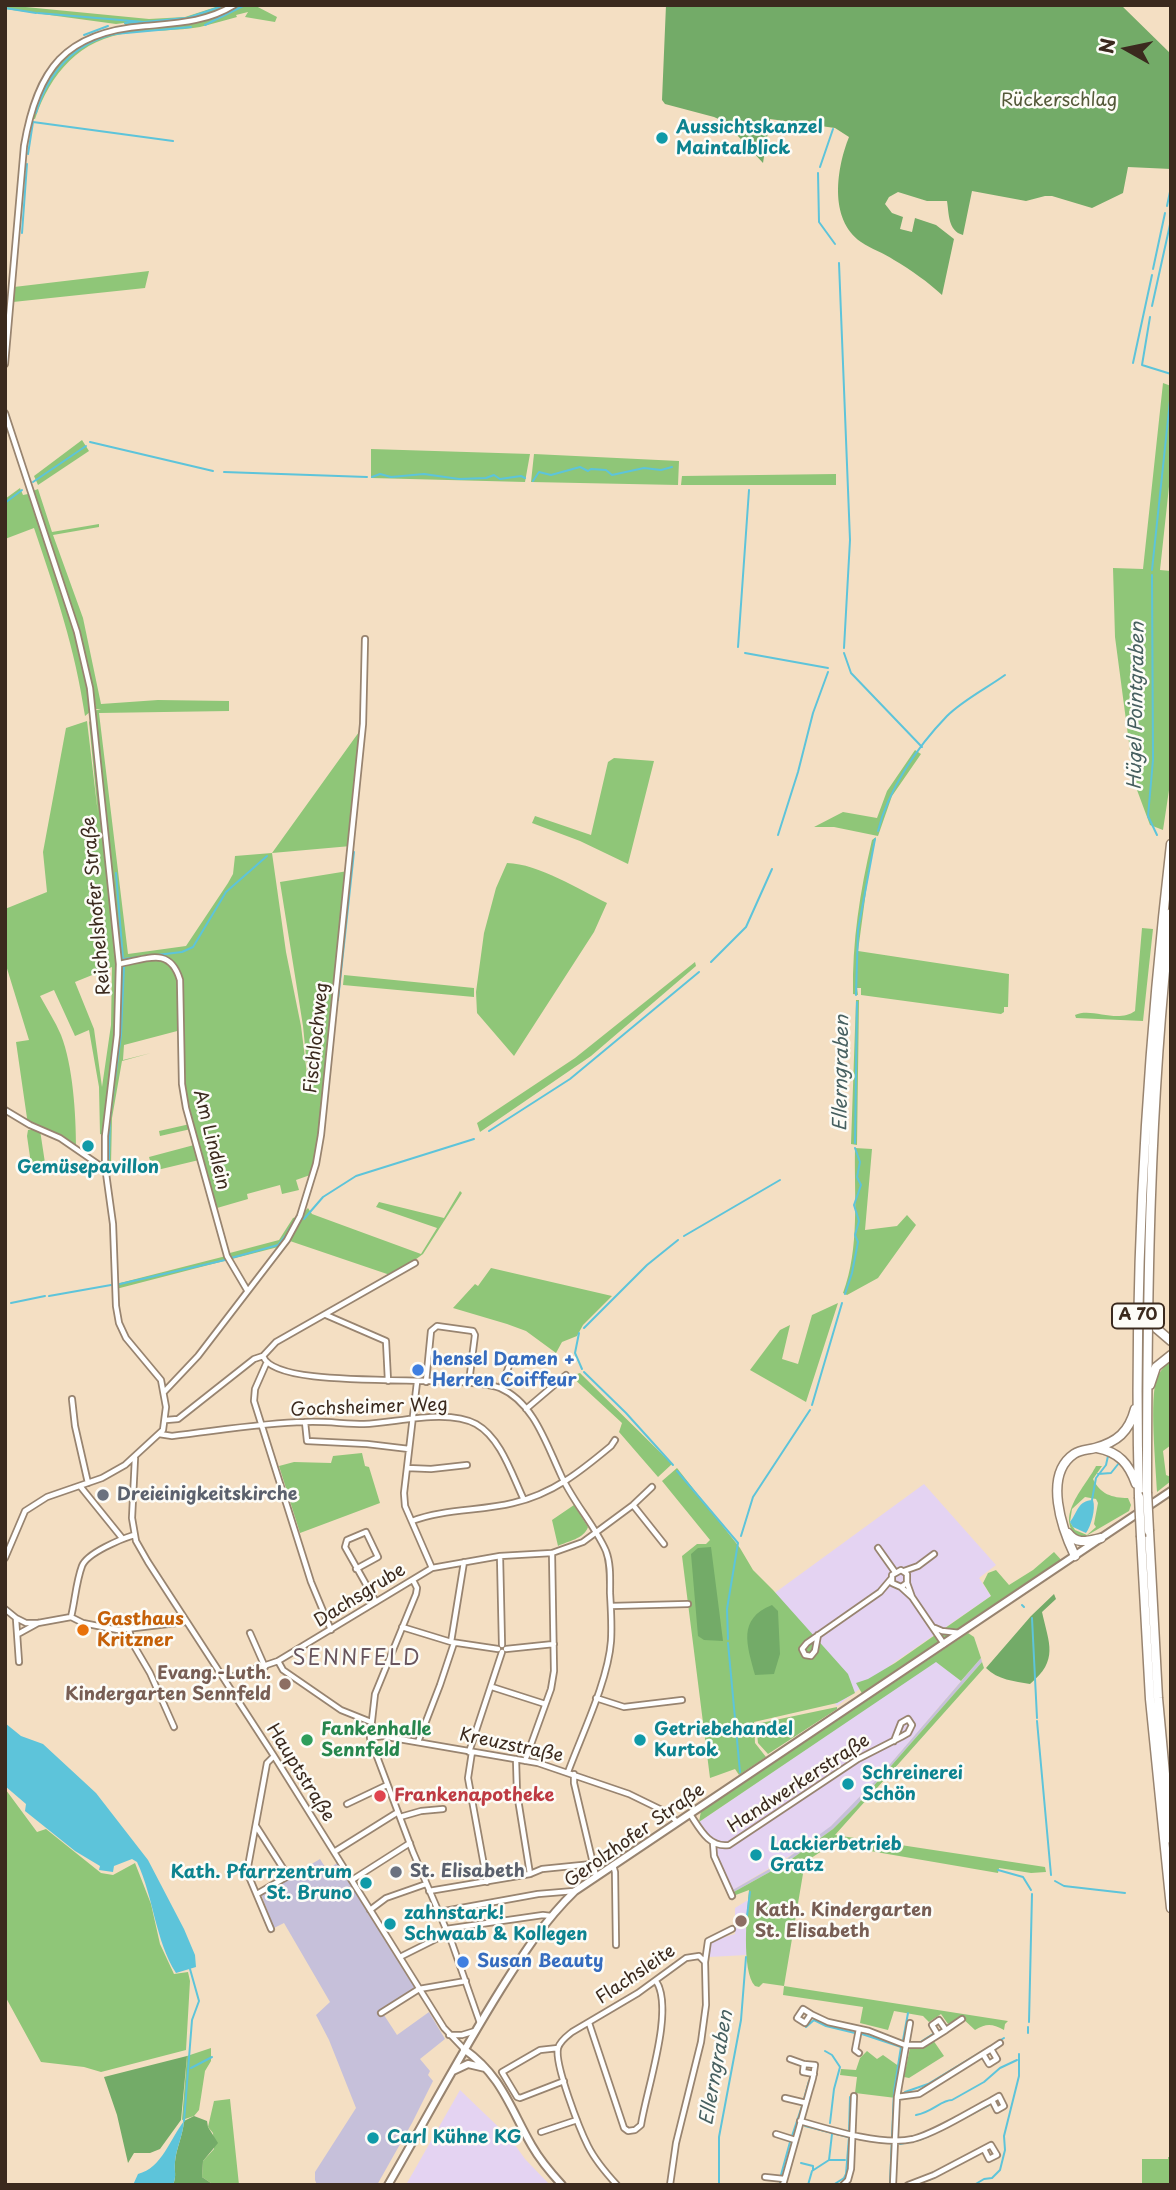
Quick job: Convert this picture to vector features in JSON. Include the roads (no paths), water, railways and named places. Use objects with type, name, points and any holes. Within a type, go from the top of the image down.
[{"type":"highway","name":"A 70","points":[[1171,844],[1140,1244],[1138,1389],[1143,1495],[1149,1531],[1158,1698],[1171,1839]]},
{"type":"highway","name":"A 70","points":[[1157,1014],[1171,913]]},
{"type":"highway","name":"A 70","points":[[1155,1037],[1147,1298],[1147,1398],[1141,1537],[1150,1699],[1171,1908]]},
{"type":"highway","points":[[1147,1298],[1157,1329],[1171,1342]]},
{"type":"highway","points":[[1147,1398],[1156,1367],[1171,1355]]},
{"type":"highway","points":[[1075,1556],[1056,1491],[1058,1474],[1073,1455],[1116,1440],[1127,1430],[1132,1421],[1138,1389]]},
{"type":"highway","points":[[1094,1448],[1112,1452],[1122,1459],[1143,1495]]},
{"type":"highway","points":[[1066,1530],[1075,1540],[1087,1542],[1101,1538]]},
{"type":"main road","name":"Gerolzhofer Straße","points":[[388,2185],[464,2049],[530,1944],[551,1916],[575,1891],[1171,1491]]},
{"type":"main road","points":[[464,2049],[487,2068],[505,2092],[532,2146],[562,2185]]},
{"type":"main road","points":[[451,2073],[468,2064],[487,2068]]},
{"type":"street","points":[[5,364],[24,146],[29,118],[41,84],[68,51],[95,36],[125,28],[199,20],[212,17],[234,5]]},
{"type":"street","name":"Reichelshofer Straße","points":[[5,413],[84,658],[93,711],[119,964],[119,1009],[106,1113],[106,1170],[113,1224],[119,1323],[130,1345],[156,1373],[164,1392],[166,1420]]},
{"type":"street","name":"Fischlochweg","points":[[164,1392],[198,1356],[299,1220],[316,1164],[352,847],[363,724],[365,639]]},
{"type":"street","name":"Am Lindlein","points":[[119,964],[158,958],[176,965],[180,980],[182,1084],[186,1108],[226,1252],[247,1290]]},
{"type":"street","points":[[5,1110],[23,1122],[60,1138],[106,1170]]},
{"type":"street","points":[[5,1558],[24,1511],[47,1497],[102,1478],[135,1457],[159,1434],[166,1420],[178,1419],[254,1359],[263,1356],[276,1342],[415,1263]]},
{"type":"street","points":[[325,1315],[386,1341],[388,1381]]},
{"type":"street","points":[[426,1382],[431,1331],[437,1326],[473,1331],[475,1335],[469,1382]]},
{"type":"street","points":[[263,1356],[267,1364],[305,1375],[388,1381],[469,1382],[501,1388],[526,1409],[544,1436],[564,1483],[602,1544],[610,1563],[610,1650],[596,1698],[568,1772]]},
{"type":"street","points":[[501,1388],[511,1360]]},
{"type":"street","points":[[267,1364],[254,1395],[314,1590],[331,1630]]},
{"type":"street","points":[[526,1409],[566,1375]]},
{"type":"street","points":[[417,1382],[404,1493],[405,1506],[432,1568],[500,1556],[552,1553],[583,1542],[633,1505],[652,1487]]},
{"type":"street","points":[[72,1399],[75,1426],[88,1483]]},
{"type":"street","name":"Gochsheimer Weg","points":[[159,1434],[172,1436],[305,1422],[364,1424],[453,1418],[474,1423],[490,1435],[524,1500]]},
{"type":"street","points":[[305,1422],[307,1441],[409,1449]]},
{"type":"street","points":[[412,1521],[524,1500],[564,1483],[615,1440]]},
{"type":"street","name":"Hauptstraße","points":[[135,1457],[132,1509],[135,1535],[151,1569],[225,1679],[419,1989],[449,2035],[464,2049]]},
{"type":"street","points":[[407,1468],[467,1465]]},
{"type":"street","points":[[80,1486],[122,1538]]},
{"type":"street","points":[[633,1505],[664,1544]]},
{"type":"street","points":[[356,1569],[379,1557],[366,1532],[345,1543],[356,1569],[376,1602]]},
{"type":"street","points":[[71,1617],[82,1564],[122,1538],[135,1535]]},
{"type":"street","points":[[878,1548],[895,1572]]},
{"type":"street","points":[[525,1760],[554,1671],[552,1553]]},
{"type":"street","points":[[880,1592],[907,1580],[918,1566],[934,1554]]},
{"type":"street","points":[[486,1882],[468,1778],[471,1752],[502,1649],[500,1556]]},
{"type":"street","points":[[418,1742],[453,1642],[464,1562]]},
{"type":"street","points":[[895,1572],[918,1566]]},
{"type":"street","name":"Dachsgrube","points":[[225,1679],[278,1661],[432,1568]]},
{"type":"street","points":[[904,1571],[912,1597]]},
{"type":"street","points":[[818,1635],[814,1654],[805,1655],[803,1646],[818,1635],[880,1592],[895,1572]]},
{"type":"street","points":[[891,1579],[912,1597],[944,1644]]},
{"type":"street","points":[[413,1580],[416,1592],[375,1693],[370,1738],[447,1931],[480,2023]]},
{"type":"street","points":[[611,1606],[688,1604]]},
{"type":"street","points":[[5,1609],[26,1623],[71,1617],[102,1629],[130,1630],[185,1622]]},
{"type":"street","points":[[16,1618],[16,1649],[19,1662]]},
{"type":"street","points":[[18,1634],[38,1623]]},
{"type":"street","points":[[402,1627],[453,1642],[502,1649],[554,1644]]},
{"type":"street","points":[[933,1627],[942,1632],[961,1633]]},
{"type":"street","points":[[130,1630],[133,1644],[150,1673],[174,1727]]},
{"type":"street","points":[[250,1633],[265,1667]]},
{"type":"street","points":[[278,1661],[283,1671],[341,1710],[371,1722]]},
{"type":"street","points":[[492,1687],[545,1704]]},
{"type":"street","points":[[596,1698],[624,1707],[682,1700]]},
{"type":"street","name":"Handwerkerstraße","points":[[690,1814],[713,1843],[726,1846],[737,1842],[838,1772],[894,1741],[912,1728],[908,1719],[901,1723],[894,1741]]},
{"type":"street","name":"Kreuzstraße","points":[[370,1738],[383,1736],[525,1760],[574,1774],[652,1805],[668,1813],[677,1822]]},
{"type":"street","points":[[271,1929],[247,1872],[267,1763],[274,1756]]},
{"type":"street","points":[[516,1759],[517,1793],[530,1874]]},
{"type":"street","points":[[574,1774],[596,1876]]},
{"type":"street","points":[[347,1804],[387,1785]]},
{"type":"street","points":[[334,1852],[399,1815],[443,1809]]},
{"type":"street","points":[[256,1825],[288,1876],[257,1894]]},
{"type":"street","points":[[352,1880],[410,1843]]},
{"type":"street","points":[[713,1843],[714,1856],[733,1896]]},
{"type":"street","points":[[429,1891],[530,1874],[542,1869],[592,1864]]},
{"type":"street","points":[[613,1865],[616,1945]]},
{"type":"street","points":[[370,1910],[386,1898],[426,1884]]},
{"type":"street","points":[[439,1912],[538,1894],[575,1891]]},
{"type":"street","points":[[400,1957],[447,1931],[543,1915],[551,1916]]},
{"type":"street","points":[[705,1962],[708,1941],[732,1929]]},
{"type":"street","name":"Flachsleite","points":[[558,2049],[565,2038],[656,1981],[690,1956],[698,1956],[705,1962],[707,1991],[704,2021],[680,2124],[670,2185]]},
{"type":"street","points":[[382,2013],[419,1989],[466,1981]]},
{"type":"street","points":[[589,2023],[624,2128],[628,2131],[635,2130],[641,2125],[662,2019],[662,1992],[656,1981]]},
{"type":"street","points":[[811,2014],[828,2022],[859,2029],[905,2045],[922,2045],[962,2019]]},
{"type":"street","points":[[938,2035],[932,2025],[939,2020],[946,2029]]},
{"type":"street","points":[[893,2185],[897,2097],[910,2023]]},
{"type":"street","points":[[859,2029],[855,2050],[859,2053]]},
{"type":"street","points":[[449,2035],[466,2035],[475,2031]]},
{"type":"street","points":[[897,2097],[919,2094],[1000,2043]]},
{"type":"street","points":[[564,2081],[520,2098],[502,2072],[540,2050],[558,2049],[559,2064],[577,2120],[589,2147],[617,2185]]},
{"type":"street","points":[[983,2054],[989,2064],[997,2059],[991,2049]]},
{"type":"street","points":[[765,2177],[783,2182],[814,2074],[815,2065],[790,2059]]},
{"type":"street","points":[[843,2185],[850,2174],[853,2096]]},
{"type":"street","points":[[785,2098],[806,2104]]},
{"type":"street","points":[[800,2121],[852,2134],[895,2139],[916,2138],[992,2100]]},
{"type":"street","points":[[541,2132],[577,2120]]},
{"type":"street","points":[[776,2134],[794,2140]]},
{"type":"street","points":[[908,2185],[923,2182],[984,2149]]},
{"type":"water","points":[[1093,1500],[1094,1508],[1086,1533],[1073,1527],[1070,1522],[1084,1502]]},
{"type":"water","points":[[5,1723],[21,1736],[43,1744],[96,1793],[148,1860],[184,1929],[195,1955],[196,1967],[176,1973],[163,1947],[137,1862],[132,1859],[114,1866],[113,1872],[99,1870],[100,1866],[75,1851],[25,1811],[26,1804],[5,1786]]},
{"type":"water","points":[[184,2121],[173,2185],[133,2185],[138,2174],[153,2166],[165,2152]]},
{"type":"waterway","points":[[187,18],[226,5]]},
{"type":"waterway","points":[[205,25],[245,5]]},
{"type":"waterway","points":[[5,8],[36,13]]},
{"type":"waterway","points":[[38,13],[144,22]]},
{"type":"waterway","points":[[144,22],[185,18]]},
{"type":"waterway","points":[[125,23],[138,22]]},
{"type":"waterway","points":[[84,35],[108,26]]},
{"type":"waterway","points":[[36,113],[55,73],[75,52],[87,45],[115,34],[191,27]]},
{"type":"waterway","points":[[28,154],[33,122],[173,141]]},
{"type":"waterway","points":[[820,167],[833,129]]},
{"type":"waterway","points":[[22,233],[27,164]]},
{"type":"waterway","points":[[818,173],[819,222],[835,244]]},
{"type":"waterway","points":[[1167,206],[1171,187]]},
{"type":"waterway","points":[[1153,269],[1165,213]]},
{"type":"waterway","name":"Hügel Pointgraben","points":[[1152,306],[1171,220]]},
{"type":"waterway","points":[[839,263],[850,540],[844,648]]},
{"type":"waterway","points":[[1133,363],[1152,275]]},
{"type":"waterway","name":"Hügel Pointgraben","points":[[1150,317],[1142,365],[1171,374]]},
{"type":"waterway","name":"Hügel Pointgraben","points":[[1152,570],[1171,391]]},
{"type":"waterway","points":[[90,442],[213,471]]},
{"type":"waterway","points":[[33,482],[86,446]]},
{"type":"waterway","points":[[533,481],[539,472],[551,475],[580,467],[588,471],[606,470],[612,475],[644,468],[661,470],[672,467]]},
{"type":"waterway","points":[[224,472],[367,477]]},
{"type":"waterway","points":[[372,477],[380,474],[391,477],[424,474],[459,479],[494,475],[500,479],[521,476],[525,478]]},
{"type":"waterway","points":[[5,503],[22,490]]},
{"type":"waterway","points":[[738,647],[749,490]]},
{"type":"waterway","name":"Hügel Pointgraben","points":[[1152,575],[1153,760],[1148,816],[1157,835]]},
{"type":"waterway","points":[[745,653],[828,668]]},
{"type":"waterway","points":[[844,653],[851,673],[922,747]]},
{"type":"waterway","points":[[778,835],[813,713],[828,672]]},
{"type":"waterway","name":"Ellerngraben","points":[[878,831],[896,785],[925,741],[953,710],[1005,675]]},
{"type":"waterway","name":"Ellerngraben","points":[[856,995],[858,930],[875,839]]},
{"type":"waterway","points":[[338,1000],[354,852]]},
{"type":"waterway","points":[[116,873],[123,959],[182,952],[193,947],[226,892],[267,856]]},
{"type":"waterway","points":[[711,962],[746,927],[772,869]]},
{"type":"waterway","points":[[115,1079],[121,1035],[124,967]]},
{"type":"waterway","points":[[489,1131],[570,1079],[699,972]]},
{"type":"waterway","name":"Ellerngraben","points":[[855,1143],[857,1002]]},
{"type":"waterway","points":[[1170,1011],[1171,1005]]},
{"type":"waterway","points":[[109,1159],[114,1087]]},
{"type":"waterway","points":[[304,1219],[323,1197],[356,1176],[474,1139]]},
{"type":"waterway","name":"Ellerngraben","points":[[845,1294],[858,1242],[855,1235],[859,1221],[854,1205],[861,1185],[857,1177],[860,1162],[855,1148]]},
{"type":"waterway","points":[[684,1236],[780,1180]]},
{"type":"waterway","points":[[288,1231],[295,1221]]},
{"type":"waterway","points":[[231,1258],[278,1245],[285,1236]]},
{"type":"waterway","points":[[584,1328],[647,1265],[678,1240]]},
{"type":"waterway","points":[[120,1284],[225,1260]]},
{"type":"waterway","points":[[49,1296],[111,1285]]},
{"type":"waterway","points":[[11,1303],[45,1296]]},
{"type":"waterway","name":"Ellerngraben","points":[[812,1405],[842,1303]]},
{"type":"waterway","points":[[579,1333],[575,1353],[582,1369]]},
{"type":"waterway","points":[[584,1372],[673,1465]]},
{"type":"waterway","name":"Ellerngraben","points":[[741,1536],[753,1497],[810,1410]]},
{"type":"waterway","points":[[1092,1500],[1096,1478],[1106,1465],[1108,1456]]},
{"type":"waterway","points":[[1098,1474],[1111,1473],[1119,1463]]},
{"type":"waterway","name":"Ellerngraben","points":[[677,1471],[738,1543],[727,1609],[728,1639]]},
{"type":"waterway","points":[[1032,1618],[1037,1718]]},
{"type":"waterway","name":"Ellerngraben","points":[[728,1643],[740,1772]]},
{"type":"waterway","points":[[1037,1721],[1051,1875]]},
{"type":"waterway","points":[[998,1870],[1023,1877],[1031,1890]]},
{"type":"waterway","points":[[1055,1881],[1064,1886],[1125,1893]]},
{"type":"waterway","name":"Ellerngraben","points":[[747,1916],[750,1892]]},
{"type":"waterway","points":[[1029,2022],[1032,1894]]},
{"type":"waterway","name":"Ellerngraben","points":[[719,2185],[719,2137],[741,2020],[746,1957]]},
{"type":"waterway","points":[[184,2121],[192,2020],[199,2001],[190,1969]]},
{"type":"waterway","points":[[903,2040],[908,2013]]},
{"type":"waterway","points":[[806,2027],[814,2020],[855,2033]]},
{"type":"waterway","points":[[1028,2027],[1028,2033]]},
{"type":"waterway","points":[[862,2034],[901,2047],[894,2091],[890,2183]]},
{"type":"waterway","points":[[912,2042],[919,2043],[933,2034]]},
{"type":"waterway","points":[[905,2092],[928,2084],[1004,2038]]},
{"type":"waterway","points":[[825,2051],[832,2055],[840,2067],[830,2123]]},
{"type":"waterway","points":[[974,2185],[992,2178],[1000,2170],[1005,2150],[1004,2136],[1019,2076],[1019,2054]]},
{"type":"waterway","points":[[191,2068],[212,2057]]},
{"type":"waterway","points":[[916,2115],[952,2100],[1017,2060]]},
{"type":"waterway","points":[[804,2099],[809,2081]]},
{"type":"waterway","points":[[849,2131],[850,2097]]},
{"type":"waterway","points":[[968,2116],[989,2105]]},
{"type":"waterway","points":[[792,2136],[802,2106]]},
{"type":"waterway","points":[[805,2126],[848,2137]]},
{"type":"waterway","points":[[808,2185],[812,2171],[829,2160],[832,2134]]},
{"type":"waterway","points":[[900,2144],[929,2136]]},
{"type":"waterway","points":[[833,2185],[846,2174],[849,2137]]},
{"type":"waterway","points":[[853,2138],[889,2143]]},
{"type":"waterway","points":[[781,2175],[790,2142]]},
{"type":"waterway","points":[[829,2160],[845,2160]]},
{"type":"waterway","points":[[801,2163],[813,2166],[813,2170]]},
{"type":"waterway","points":[[929,2180],[942,2173]]},
{"type":"place","name":"Aussichtskanzel Maintalblick","points":[[662,138]]},
{"type":"place","name":"Gemüsepavillon","points":[[88,1146]]},
{"type":"place","name":"hensel Damen + Herren Coiffeur","points":[[418,1370]]},
{"type":"place","name":"Dreieinigkeitskirche","points":[[103,1495]]},
{"type":"place","name":"Gasthaus Kritzner","points":[[83,1630]]},
{"type":"place","name":"Evang.-Luth. Kindergarten Sennfeld","points":[[285,1684]]},
{"type":"place","name":"Fankenhalle Sennfeld","points":[[307,1740]]},
{"type":"place","name":"Getriebehandel Kurtok","points":[[640,1740]]},
{"type":"place","name":"Schreinerei Schön","points":[[848,1784]]},
{"type":"place","name":"Frankenapotheke","points":[[380,1796]]},
{"type":"place","name":"Lackierbetrieb Gratz","points":[[756,1855]]},
{"type":"place","name":"St. Elisabeth","points":[[396,1872]]},
{"type":"place","name":"Kath. Pfarrzentrum St. Bruno","points":[[366,1883]]},
{"type":"place","name":"Kath. Kindergarten St. Elisabeth","points":[[741,1921]]},
{"type":"place","name":"zahnstark! Schwaab & Kollegen","points":[[390,1924]]},
{"type":"place","name":"Susan Beauty","points":[[463,1962]]},
{"type":"place","name":"Carl Kühne KG","points":[[373,2138]]},
{"type":"district","name":"SENNFELD","points":[[357,1659]]},
{"type":"park label","name":"Rückerschlag","points":[[1059,101]]}]
